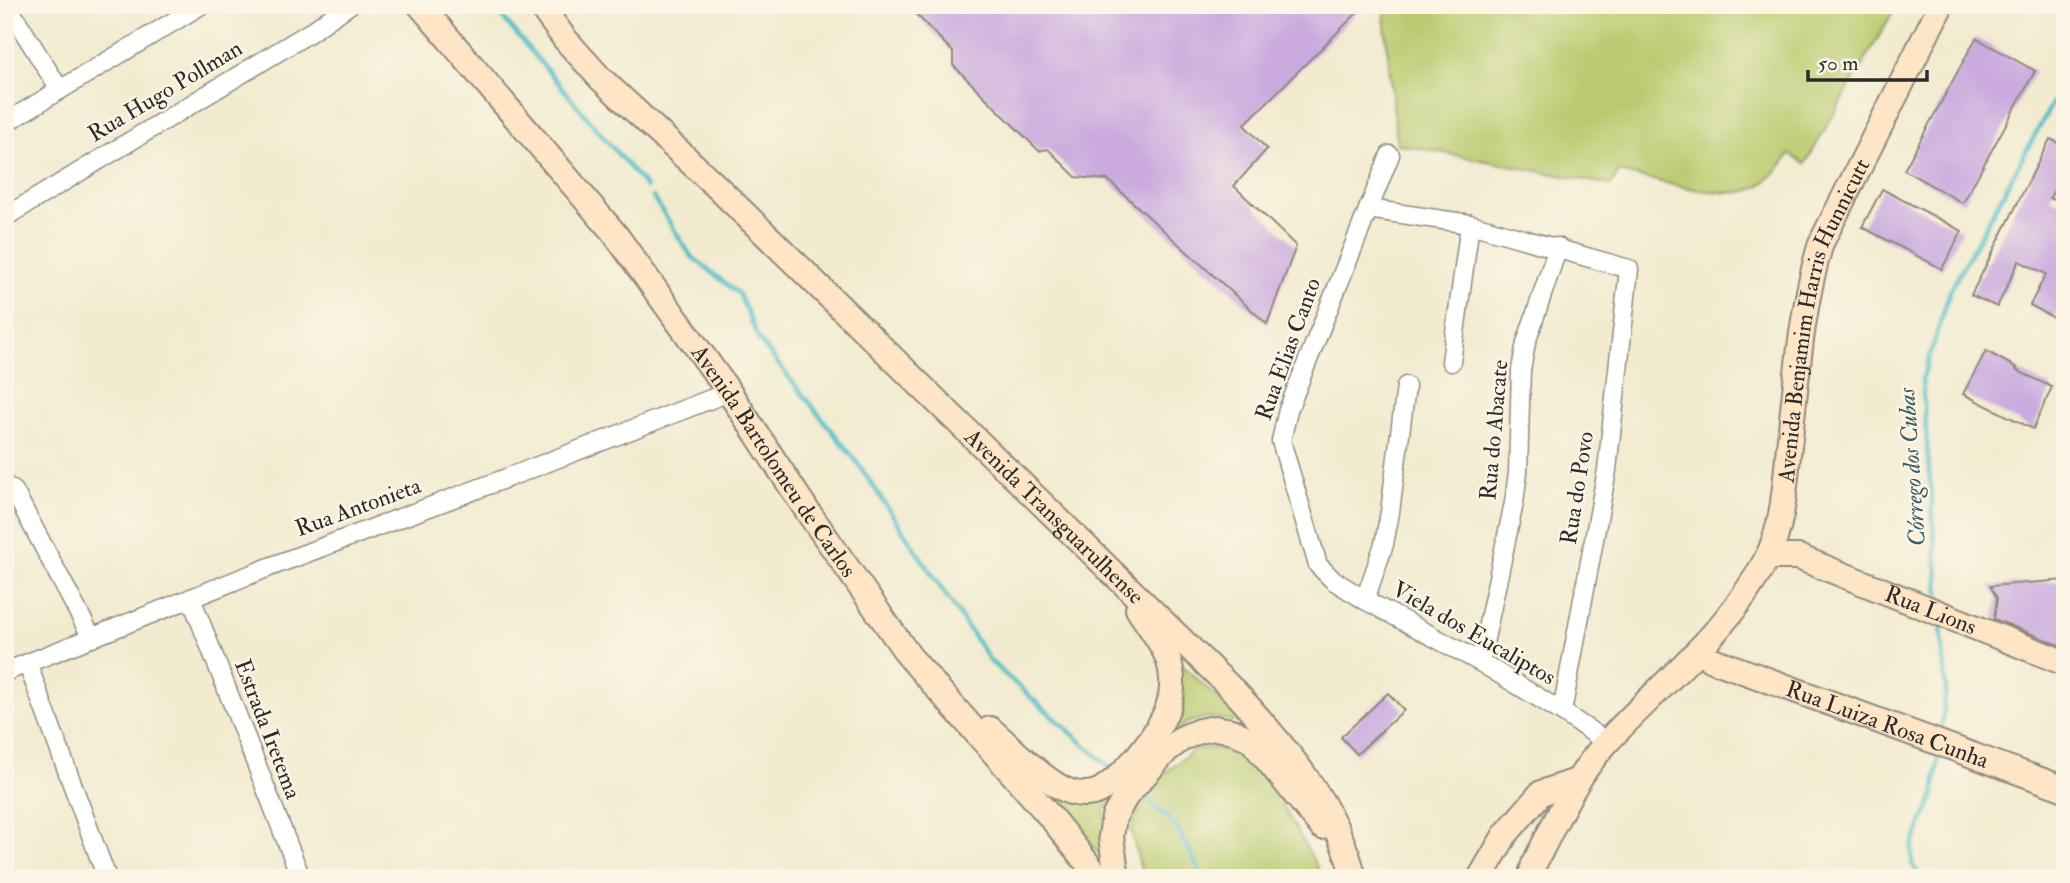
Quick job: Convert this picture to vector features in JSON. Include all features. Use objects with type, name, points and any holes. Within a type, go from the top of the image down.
[{"type":"main road","points":[[420,5],[452,41]]},
{"type":"main road","points":[[446,5],[452,41]]},
{"type":"main road","points":[[540,5],[565,39],[600,78],[716,186]]},
{"type":"main road","points":[[558,5],[656,113],[716,186]]},
{"type":"main road","name":"Avenida Benjamim Harris Hunnicutt","points":[[1532,871],[1576,781],[1607,742],[1682,669],[1710,648],[1768,557],[1781,518],[1809,283],[1821,243],[1941,5]]},
{"type":"main road","name":"Avenida Bartolomeu de Carlos","points":[[452,41],[615,234],[729,392],[808,512],[909,656],[1054,821],[1099,878]]},
{"type":"main road","name":"Avenida Transguarulhense","points":[[716,186],[1196,652],[1278,738],[1308,779],[1333,821],[1352,870]]},
{"type":"main road","points":[[1781,518],[1784,542],[1798,557]]},
{"type":"main road","points":[[909,656],[1047,779],[1072,793],[1099,791],[1148,743],[1164,717],[1172,691],[1171,669],[1139,611],[1087,547]]},
{"type":"main road","name":"Rua Lions","points":[[1768,557],[1798,557],[2065,663]]},
{"type":"main road","name":"Rua Luiza Rosa Cunha","points":[[1710,648],[1950,747],[2065,789]]},
{"type":"main road","points":[[1117,878],[1111,836],[1114,817],[1126,796],[1167,750],[1191,734],[1215,728],[1232,731],[1251,740],[1352,870]]},
{"type":"main road","points":[[1480,878],[1504,835],[1541,793],[1576,781]]},
{"type":"main road","points":[[1532,871],[1547,819],[1547,808],[1541,793]]},
{"type":"street","points":[[7,5],[60,90]]},
{"type":"street","points":[[5,122],[201,5]]},
{"type":"street","name":"Rua Hugo Pollman","points":[[5,216],[309,33],[348,5]]},
{"type":"street","name":"Rua Elias Canto","points":[[1318,565],[1282,441],[1288,410],[1390,155]]},
{"type":"street","points":[[1368,209],[1470,224],[1558,247]]},
{"type":"street","points":[[1451,362],[1470,224]]},
{"type":"street","name":"Rua do Povo","points":[[1558,247],[1629,269],[1607,470],[1562,712]]},
{"type":"street","name":"Rua do Abacate","points":[[1479,662],[1514,503],[1518,472],[1521,370],[1526,344],[1558,247]]},
{"type":"street","points":[[1365,600],[1384,544],[1406,386]]},
{"type":"street","name":"Rua Antonieta","points":[[5,672],[729,392]]},
{"type":"street","points":[[5,485],[14,491],[92,638]]},
{"type":"street","name":"Viela dos Eucaliptos","points":[[1318,565],[1333,580],[1365,600],[1479,662],[1607,742]]},
{"type":"street","name":"Estrada Iretema","points":[[191,598],[301,878]]},
{"type":"street","points":[[28,664],[107,878]]},
{"type":"green space","points":[[1383,5],[1897,5],[1805,164],[1790,154],[1762,184],[1750,190],[1721,192],[1704,191],[1619,172],[1611,185],[1397,144]]},
{"type":"green space","points":[[1181,664],[1243,722],[1208,717],[1186,723],[1104,811],[1111,869],[1045,786],[1068,801],[1156,739]]},
{"type":"green space","points":[[1216,748],[1244,756],[1271,785],[1317,866],[1319,878],[1143,878],[1131,830],[1146,788],[1195,749]]},
{"type":"building","points":[[907,5],[1365,5],[1244,125],[1267,149],[1234,186],[1296,246],[1267,324],[1108,180],[1076,177],[1048,149],[1039,151],[953,65],[953,52]]},
{"type":"building","points":[[1976,38],[2035,71],[1963,203],[1904,170]]},
{"type":"building","points":[[2050,139],[2065,146],[2065,168],[2050,198],[2065,205],[2065,298],[2054,318],[2030,305],[2046,274],[2019,261],[1997,307],[1971,295]]},
{"type":"building","points":[[1882,189],[1962,231],[1942,269],[1862,227]]},
{"type":"building","points":[[1986,351],[2017,368],[2016,370],[2052,387],[2033,429],[1963,394]]},
{"type":"building","points":[[2065,580],[2065,647],[1994,619],[1997,598],[1990,586]]},
{"type":"building","points":[[1388,693],[1404,710],[1357,754],[1341,737]]},
{"type":"waterway","points":[[492,5],[646,187]]},
{"type":"waterway","name":"Córrego dos Cubas","points":[[1940,605],[1922,380],[1950,291],[2065,80]]},
{"type":"waterway","points":[[653,197],[691,256],[739,294],[759,340],[857,462],[990,661],[1112,769]]},
{"type":"waterway","name":"Córrego dos Cubas","points":[[1941,624],[1946,690],[1941,734]]},
{"type":"waterway","name":"Córrego dos Cubas","points":[[1921,878],[1912,864],[1912,846],[1934,795],[1939,753]]},
{"type":"waterway","points":[[1140,793],[1175,825],[1204,878]]}]
